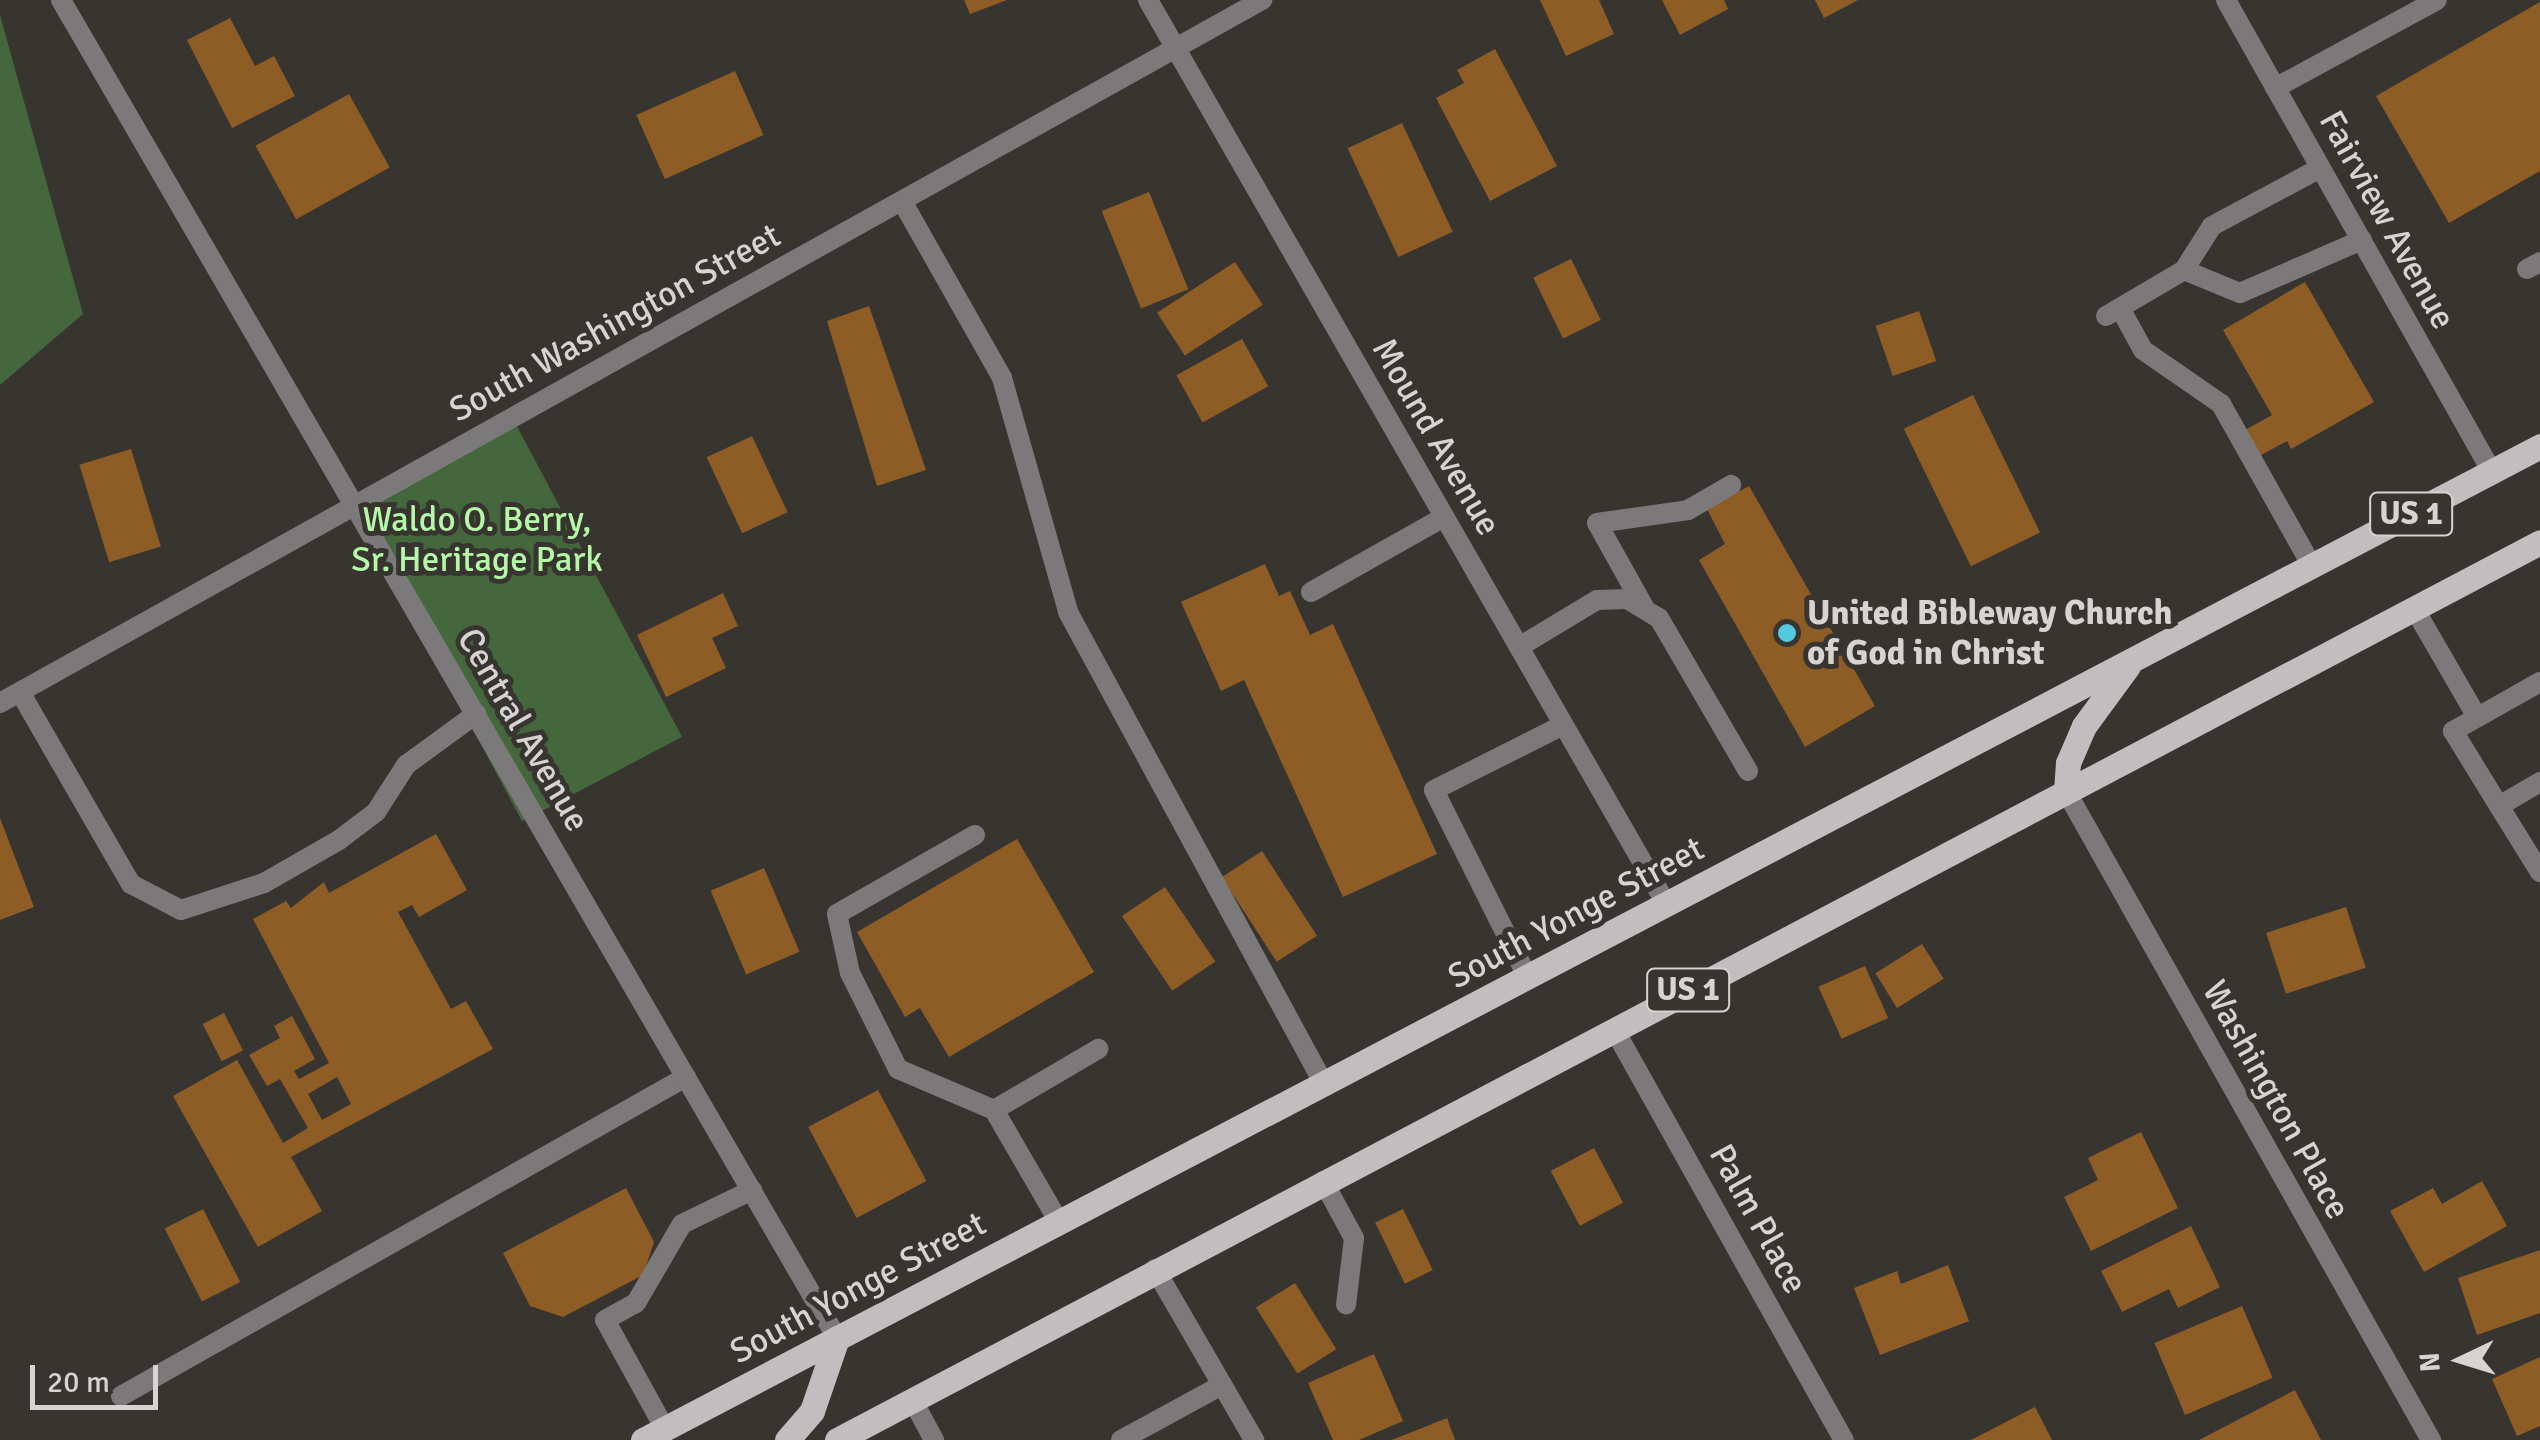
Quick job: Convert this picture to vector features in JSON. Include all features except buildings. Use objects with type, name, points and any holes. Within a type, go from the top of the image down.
[{"type":"main road","name":"South Yonge Street","points":[[654,1434],[2540,446]]},
{"type":"main road","name":"US 1","points":[[836,1440],[2540,542]]},
{"type":"main road","points":[[2066,792],[2068,763],[2084,726],[2131,662]]},
{"type":"main road","points":[[787,1440],[812,1412],[837,1338]]},
{"type":"street","name":"Central Avenue","points":[[62,0],[837,1338]]},
{"type":"street","name":"Mound Avenue","points":[[1148,0],[1667,906]]},
{"type":"street","name":"South Washington Street","points":[[0,703],[1262,0]]},
{"type":"street","name":"Fairview Avenue","points":[[2226,0],[2492,472]]},
{"type":"street","points":[[2276,88],[2437,0]]},
{"type":"street","points":[[2312,566],[2222,404],[2143,350],[2113,312],[2184,270],[2212,226],[2320,168]]},
{"type":"street","points":[[902,201],[1002,378],[1068,612],[1324,1084]]},
{"type":"street","points":[[2184,270],[2240,293],[2362,240]]},
{"type":"street","points":[[1646,610],[1597,523],[1688,510],[1731,485]]},
{"type":"street","points":[[1311,592],[1444,517]]},
{"type":"street","points":[[1519,647],[1596,600],[1627,599],[1659,618],[1748,770]]},
{"type":"street","points":[[2414,608],[2477,717]]},
{"type":"street","points":[[2540,682],[2454,731],[2540,872]]},
{"type":"street","points":[[20,692],[132,884],[181,910],[264,883],[339,840],[376,812],[406,764],[476,714]]},
{"type":"street","points":[[1528,978],[1434,790],[1563,725]]},
{"type":"street","points":[[2499,806],[2540,782]]},
{"type":"street","name":"Washington Place","points":[[2066,792],[2431,1440]]},
{"type":"street","points":[[975,835],[837,914],[850,973],[898,1069],[994,1110],[1059,1222]]},
{"type":"street","name":"Palm Place","points":[[1614,1029],[1844,1440]]},
{"type":"street","points":[[994,1110],[1098,1050]]},
{"type":"street","points":[[121,1396],[686,1077]]},
{"type":"street","points":[[1322,1181],[1354,1238],[1346,1306]]},
{"type":"street","points":[[654,1434],[605,1320],[636,1303],[682,1224],[752,1190]]},
{"type":"street","points":[[1155,1269],[1254,1440]]},
{"type":"street","points":[[1121,1440],[1222,1385]]},
{"type":"street","points":[[912,1400],[934,1440]]},
{"type":"green space","points":[[0,15],[83,314],[0,385]]},
{"type":"green space","name":"Waldo O. Berry, Sr. Heritage Park","points":[[512,417],[682,737],[522,822],[352,502]]},
{"type":"place","name":"United Bibleway Church of God in Christ","points":[[1787,633]]}]
